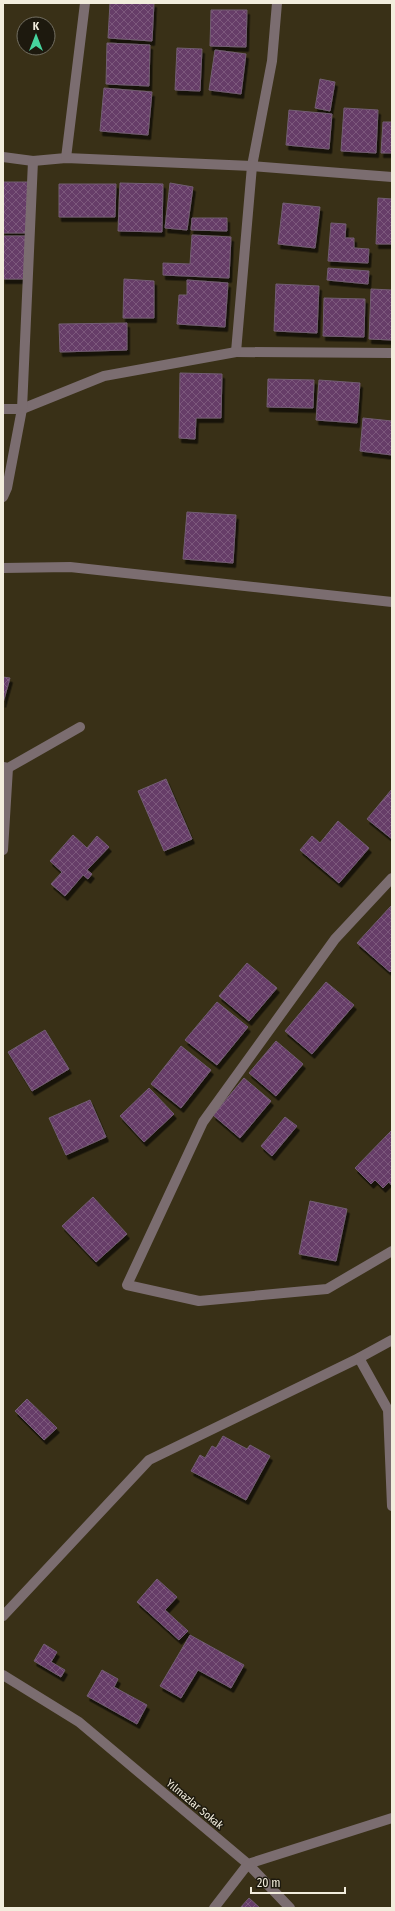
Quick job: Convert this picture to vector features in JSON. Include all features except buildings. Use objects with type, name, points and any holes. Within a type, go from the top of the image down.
[{"type":"street","points":[[66,158],[85,3]]},
{"type":"street","points":[[236,352],[252,166],[272,61],[277,3]]},
{"type":"street","points":[[3,157],[33,161],[66,158],[252,166],[392,177]]},
{"type":"street","points":[[3,497],[7,488],[22,409],[33,161]]},
{"type":"street","points":[[3,409],[22,409],[104,376],[236,352],[392,353]]},
{"type":"street","points":[[3,568],[70,567],[392,602]]},
{"type":"street","points":[[3,850],[5,768],[80,727]]},
{"type":"street","points":[[392,878],[335,939],[203,1122],[127,1285],[199,1301],[327,1289],[392,1251]]},
{"type":"street","points":[[3,1616],[149,1460],[359,1358],[392,1340]]},
{"type":"street","points":[[359,1358],[390,1411],[392,1506]]},
{"type":"street","name":"Yılmazlar Sokak","points":[[3,1675],[80,1722],[248,1864],[290,1908]]},
{"type":"street","points":[[214,1908],[248,1864],[392,1818]]}]
